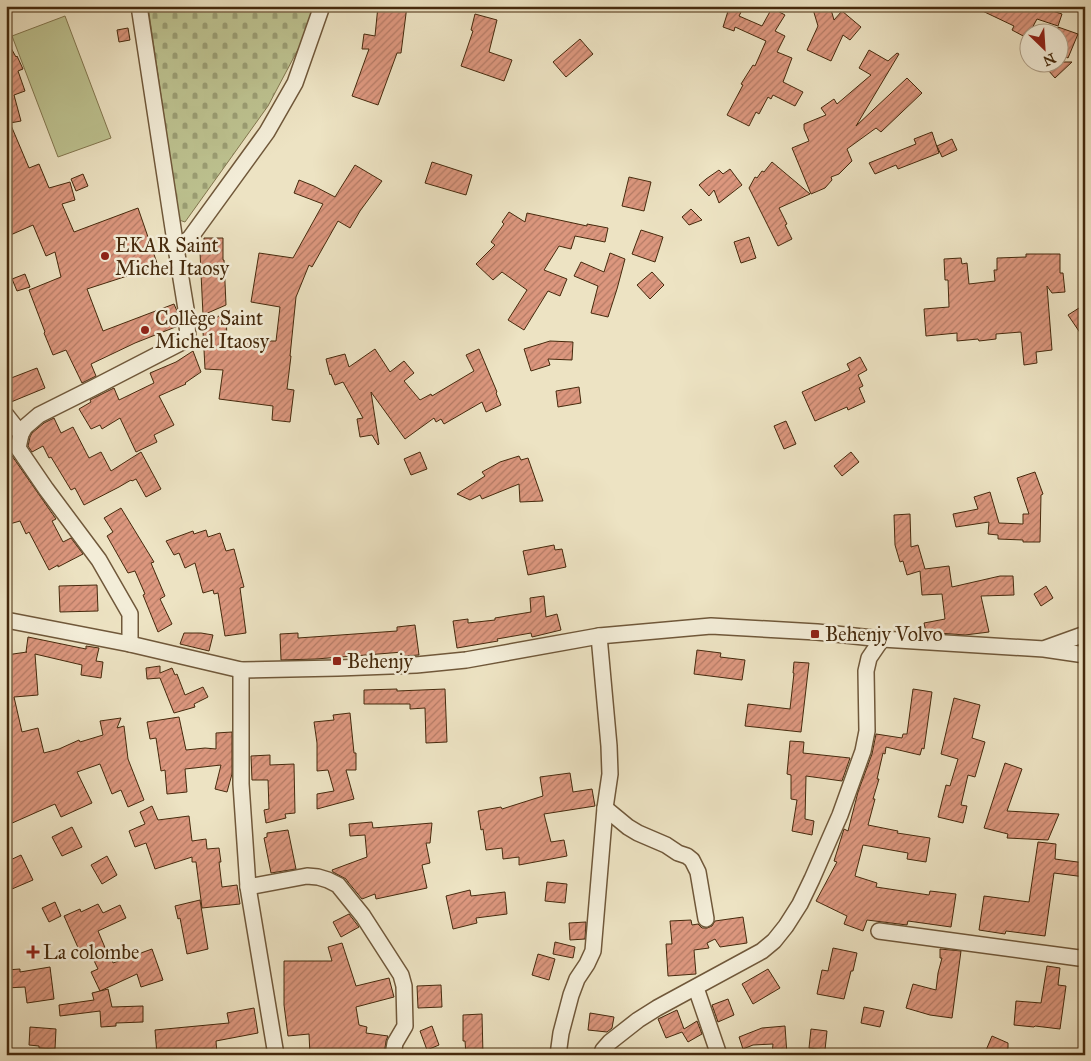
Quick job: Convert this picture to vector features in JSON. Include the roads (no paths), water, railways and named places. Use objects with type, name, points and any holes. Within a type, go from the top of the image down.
[{"type":"street","points":[[130,644],[130,614],[99,560],[18,448],[21,434],[25,427],[39,415],[188,339],[186,309],[139,6]]},
{"type":"street","points":[[176,248],[190,238],[266,132],[296,83],[322,6]]},
{"type":"street","points":[[6,415],[21,434]]},
{"type":"street","points":[[6,620],[130,644],[241,670],[416,665],[466,660],[599,636],[711,626],[1044,649],[1085,655]]},
{"type":"street","points":[[1044,649],[1085,634]]},
{"type":"street","points":[[558,1055],[561,1033],[571,994],[593,951],[605,808],[610,774],[599,636]]},
{"type":"street","points":[[601,1055],[610,1042],[638,1020],[762,951],[774,941],[786,926],[812,880],[840,815],[863,751],[867,731],[866,670],[869,658],[882,639]]},
{"type":"street","points":[[241,670],[241,784],[248,887],[276,1055]]},
{"type":"street","points":[[605,808],[638,833],[666,845],[692,860],[698,872],[706,919]]},
{"type":"street","points":[[248,887],[307,876],[318,876],[338,885],[347,895],[401,975],[404,986],[405,1026],[395,1043],[393,1055]]},
{"type":"street","points":[[879,931],[1078,958],[1085,957]]},
{"type":"street","points":[[696,988],[719,1055]]},
{"type":"place","name":"EKAR Saint Michel Itaosy","points":[[105,256]]},
{"type":"place","name":"Collège Saint Michel Itaosy","points":[[145,330]]},
{"type":"place","name":"Behenjy Volvo","points":[[815,634]]},
{"type":"place","name":"Behenjy","points":[[337,661]]},
{"type":"place","name":"La colombe","points":[[33,952]]}]
